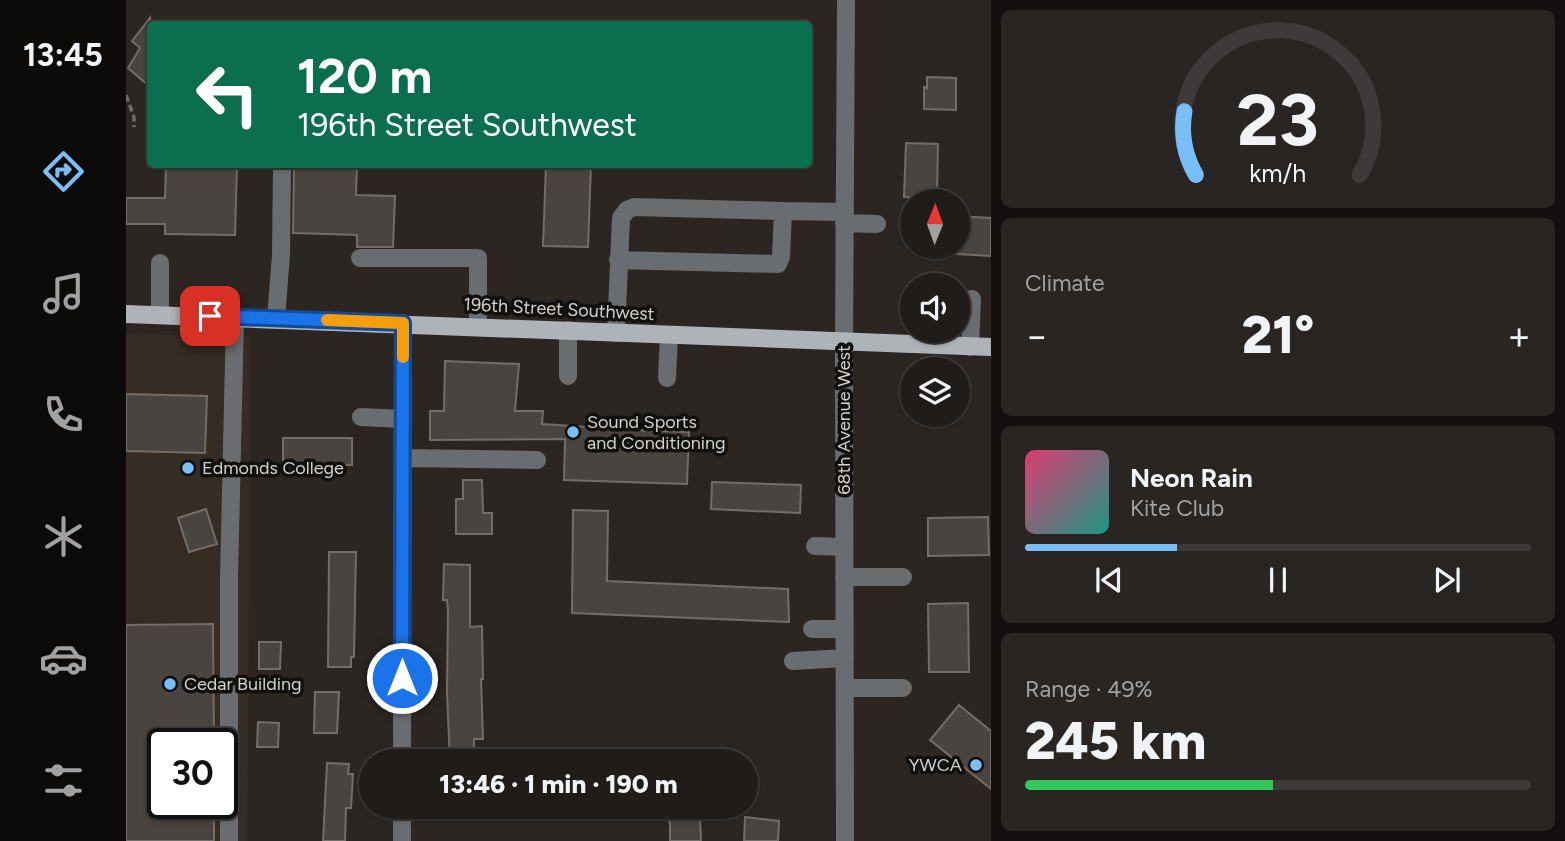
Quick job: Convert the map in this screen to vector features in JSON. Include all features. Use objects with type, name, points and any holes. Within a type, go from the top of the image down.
[{"type":"main road","name":"196th Street Southwest","points":[[126,314],[991,348]]},
{"type":"street","name":"68th Avenue West","points":[[845,841],[846,0]]},
{"type":"street","points":[[276,318],[281,255],[282,168]]},
{"type":"street","points":[[616,333],[621,218],[627,210],[634,207],[783,211],[877,224]]},
{"type":"street","points":[[618,260],[778,264],[781,257],[783,211]]},
{"type":"street","points":[[360,258],[478,258],[478,326]]},
{"type":"street","points":[[160,263],[160,315]]},
{"type":"street","points":[[970,347],[972,299]]},
{"type":"street","points":[[229,841],[229,579],[235,317]]},
{"type":"street","points":[[402,749],[403,323]]},
{"type":"street","points":[[568,330],[568,376]]},
{"type":"street","points":[[667,378],[669,335]]},
{"type":"street","points":[[361,417],[403,419]]},
{"type":"street","points":[[403,458],[537,460]]},
{"type":"street","points":[[815,546],[844,547]]},
{"type":"street","points":[[844,577],[903,577]]},
{"type":"street","points":[[812,629],[845,629]]},
{"type":"street","points":[[793,661],[845,657]]},
{"type":"street","points":[[845,688],[903,688]]},
{"type":"street","points":[[402,819],[402,841]]},
{"type":"path","points":[[126,95],[134,117],[134,127]]},
{"type":"shaded area","name":"Edmonds College","points":[[126,334],[251,336],[247,841],[126,841]]},
{"type":"building","points":[[147,22],[147,84],[128,68],[140,48],[132,41]]},
{"type":"building","points":[[927,77],[956,78],[956,110],[924,109]]},
{"type":"building","points":[[906,143],[938,144],[937,189],[904,189]]},
{"type":"building","points":[[166,168],[237,168],[235,235],[165,234],[165,224],[126,224],[126,198],[165,198]]},
{"type":"building","points":[[294,168],[357,168],[356,195],[395,196],[393,247],[357,247],[357,235],[293,233]]},
{"type":"building","points":[[546,168],[591,168],[588,247],[543,246]]},
{"type":"building","points":[[970,217],[991,218],[991,256],[970,255]]},
{"type":"building","points":[[445,361],[519,364],[515,411],[543,411],[542,424],[588,427],[588,419],[636,420],[636,430],[689,432],[687,484],[564,480],[565,439],[430,440],[430,411],[444,411]]},
{"type":"building","points":[[126,394],[207,396],[205,453],[126,451]]},
{"type":"building","points":[[283,438],[352,438],[352,465],[283,465]]},
{"type":"building","points":[[463,480],[482,480],[483,513],[492,513],[492,534],[456,534],[456,499],[463,499]]},
{"type":"building","points":[[712,482],[801,485],[800,513],[711,509]]},
{"type":"building","points":[[206,509],[217,544],[189,552],[178,518]]},
{"type":"building","points":[[573,510],[608,511],[607,581],[788,589],[789,622],[572,613]]},
{"type":"building","points":[[988,517],[989,555],[928,556],[928,518]]},
{"type":"building","points":[[329,552],[356,552],[354,657],[351,657],[351,667],[328,667]]},
{"type":"building","points":[[444,564],[470,565],[470,627],[482,626],[483,739],[474,739],[474,749],[449,749],[448,610],[447,600],[443,600]]},
{"type":"building","points":[[968,603],[969,672],[929,672],[928,604]]},
{"type":"building","name":"Cedar Building","points":[[213,624],[214,728],[147,728],[147,819],[214,819],[214,841],[126,841],[126,625]]},
{"type":"building","points":[[259,642],[281,642],[280,669],[259,669]]},
{"type":"building","points":[[315,692],[339,692],[337,733],[314,733]]},
{"type":"building","name":"YWCA","points":[[959,705],[991,731],[991,789],[930,740]]},
{"type":"building","points":[[258,722],[279,723],[278,747],[257,747]]},
{"type":"building","points":[[327,763],[349,764],[348,774],[353,774],[351,808],[346,808],[345,841],[323,841]]},
{"type":"building","points":[[668,819],[700,819],[701,841],[670,841]]},
{"type":"building","points":[[745,819],[779,821],[778,841],[744,841]]},
{"type":"slow traffic","points":[[327,320],[403,323],[403,357]]},
{"type":"place","name":"Sound Sports and Conditioning","points":[[573,432]]},
{"type":"place","name":"Edmonds College","points":[[188,468]]},
{"type":"place","name":"Cedar Building","points":[[170,684]]},
{"type":"place","name":"YWCA","points":[[976,765]]},
{"type":"route","points":[[210,316],[403,323],[402,678]]}]
